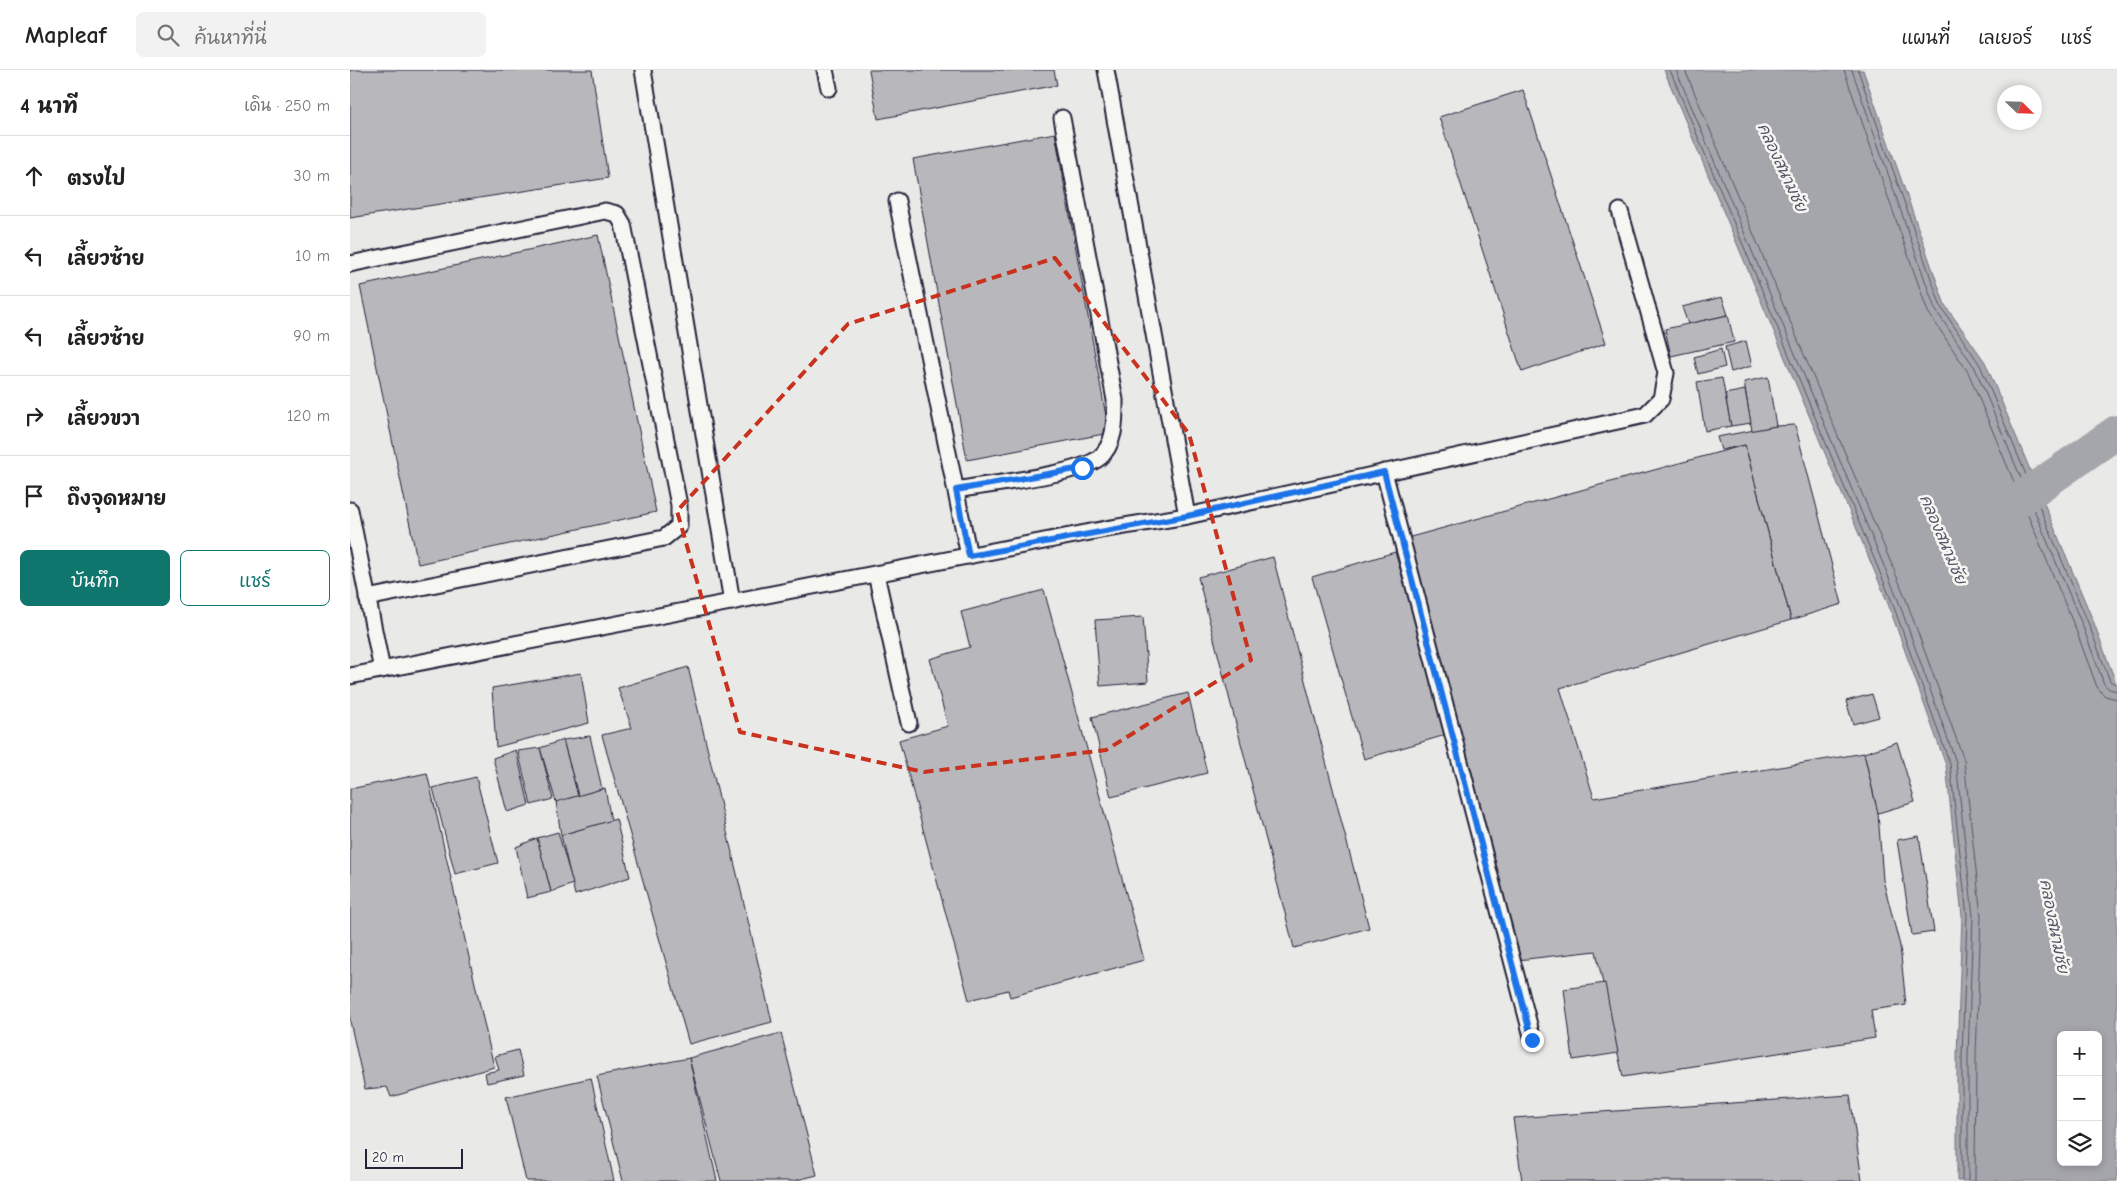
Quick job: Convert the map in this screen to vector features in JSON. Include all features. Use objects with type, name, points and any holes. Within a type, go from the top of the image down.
[{"type":"lane","points":[[643,70],[732,602]]},
{"type":"lane","points":[[825,70],[829,88]]},
{"type":"lane","points":[[1106,70],[1187,516]]},
{"type":"lane","points":[[956,490],[1082,468],[1101,457],[1115,432],[1115,400],[1062,118]]},
{"type":"lane","points":[[897,201],[969,556]]},
{"type":"lane","points":[[350,676],[969,556],[1187,516],[1646,415],[1661,399],[1666,373],[1620,211]]},
{"type":"lane","points":[[350,264],[605,212],[617,214],[623,224],[679,505],[679,526],[664,538],[367,598]]},
{"type":"lane","points":[[1384,472],[1532,1040]]},
{"type":"lane","points":[[350,510],[382,670]]},
{"type":"lane","points":[[876,574],[909,723]]},
{"type":"highlighted area","points":[[1055,258],[1189,434],[1251,660],[1106,750],[924,772],[740,732],[677,511],[848,324]]},
{"type":"water","name":"คลองสนามชัย","points":[[1664,70],[1863,70],[1945,305],[1985,362],[2094,623],[2117,686],[2117,1181],[1957,1181],[1957,1056],[1962,916],[1946,765],[1887,601]]},
{"type":"building","points":[[350,70],[592,70],[608,178],[350,218]]},
{"type":"building","points":[[869,70],[1054,70],[1057,85],[878,119]]},
{"type":"building","points":[[1523,90],[1606,343],[1522,372],[1439,117]]},
{"type":"building","points":[[1055,133],[1109,433],[967,460],[913,159]]},
{"type":"building","points":[[598,235],[656,512],[418,564],[360,286]]},
{"type":"building","points":[[1722,297],[1728,315],[1688,324],[1682,307]]},
{"type":"building","points":[[1728,315],[1734,342],[1671,356],[1665,329]]},
{"type":"building","points":[[1746,341],[1752,366],[1731,372],[1725,347]]},
{"type":"building","points":[[1721,349],[1725,367],[1698,374],[1694,357]]},
{"type":"building","points":[[1768,377],[1776,426],[1752,431],[1744,382]]},
{"type":"building","points":[[1722,378],[1731,426],[1705,431],[1697,382]]},
{"type":"building","points":[[1745,390],[1751,423],[1731,426],[1725,394]]},
{"type":"building","points":[[1795,425],[1842,604],[1791,620],[1745,445],[1721,450],[1717,437],[1776,426]]},
{"type":"building","points":[[1745,445],[1791,620],[1560,688],[1594,798],[1864,753],[1878,813],[1883,880],[1900,946],[1906,1005],[1871,1010],[1875,1038],[1623,1077],[1596,951],[1518,960],[1407,538]]},
{"type":"building","points":[[1395,552],[1449,734],[1364,759],[1312,577]]},
{"type":"building","points":[[1273,557],[1369,928],[1294,948],[1198,577]]},
{"type":"building","points":[[1044,590],[1144,960],[1010,997],[1008,990],[969,1000],[899,740],[948,726],[930,659],[970,647],[961,612]]},
{"type":"building","points":[[1143,617],[1148,682],[1100,686],[1095,620]]},
{"type":"building","points":[[688,667],[772,1022],[689,1044],[602,735],[632,728],[618,688]]},
{"type":"building","points":[[581,673],[589,723],[496,747],[492,688]]},
{"type":"building","points":[[1188,693],[1207,773],[1111,797],[1092,717]]},
{"type":"building","points":[[1872,694],[1879,717],[1853,724],[1846,701]]},
{"type":"building","points":[[590,736],[602,789],[578,796],[563,740]]},
{"type":"building","points":[[563,740],[578,796],[556,802],[540,748]]},
{"type":"building","points":[[1897,742],[1915,802],[1878,813],[1864,753]]},
{"type":"building","points":[[540,748],[553,799],[531,805],[518,751]]},
{"type":"building","points":[[516,750],[529,805],[507,812],[493,758]]},
{"type":"building","points":[[427,773],[494,1067],[391,1097],[387,1087],[365,1089],[350,1021],[350,789]]},
{"type":"building","points":[[476,777],[498,863],[455,874],[433,788]]},
{"type":"building","points":[[605,788],[611,821],[561,835],[556,802]]},
{"type":"building","points":[[616,819],[630,877],[575,895],[561,835]]},
{"type":"building","points":[[558,832],[573,884],[551,892],[537,838]]},
{"type":"building","points":[[1919,836],[1934,932],[1912,935],[1897,840]]},
{"type":"building","points":[[537,838],[551,892],[527,898],[516,847]]},
{"type":"building","points":[[1605,983],[1618,1053],[1573,1060],[1564,989]]},
{"type":"building","points":[[781,1033],[817,1175],[793,1181],[721,1181],[689,1058]]},
{"type":"building","points":[[518,1050],[524,1075],[487,1083],[485,1073],[499,1070],[495,1056]]},
{"type":"building","points":[[689,1058],[717,1181],[623,1181],[597,1076]]},
{"type":"building","points":[[591,1078],[614,1181],[526,1181],[506,1097]]},
{"type":"building","points":[[1850,1095],[1862,1181],[1522,1181],[1513,1118]]},
{"type":"waterway","points":[[2000,513],[2117,432]]},
{"type":"route","points":[[1082,468],[956,490],[969,556],[1187,516],[1384,472],[1532,1040]]}]
